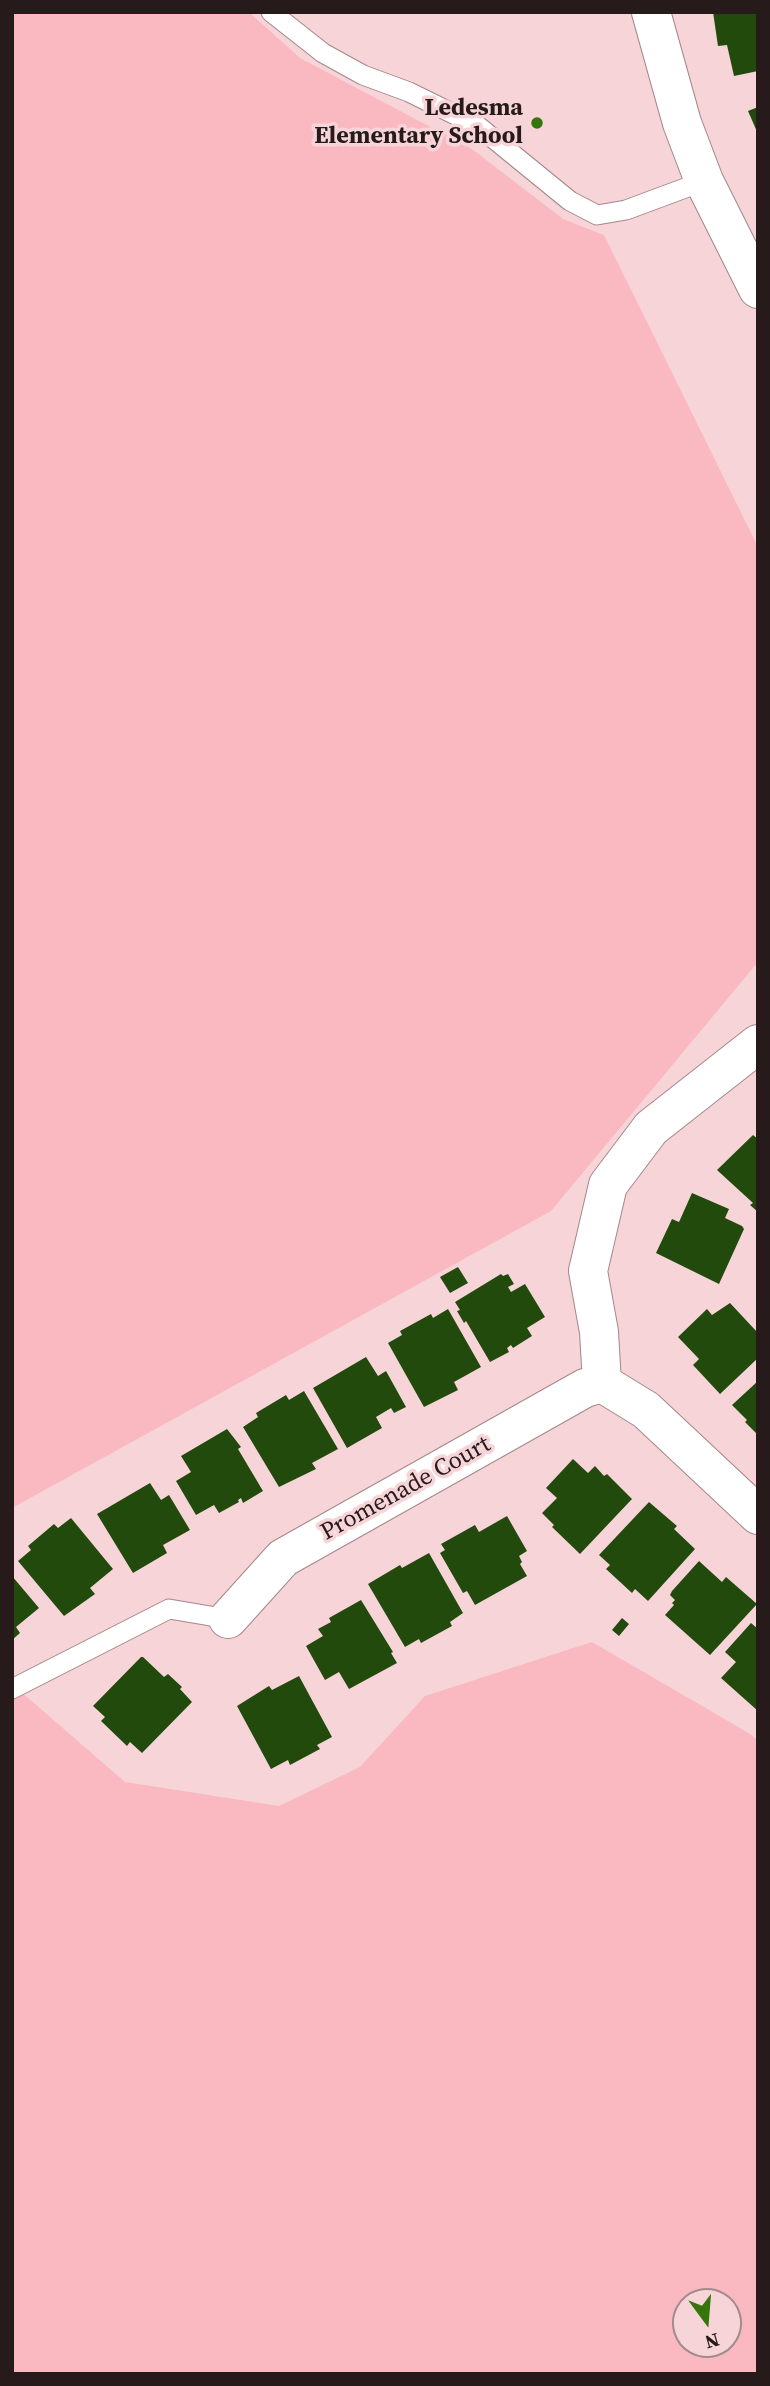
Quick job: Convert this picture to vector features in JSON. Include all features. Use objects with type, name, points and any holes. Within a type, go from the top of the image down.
[{"type":"street","points":[[651,12],[682,123],[704,181],[758,289]]},
{"type":"street","points":[[758,1044],[651,1128],[608,1185],[588,1271],[599,1332],[602,1383],[646,1410],[758,1515]]},
{"type":"street","name":"Promenade Court","points":[[228,1619],[283,1558],[584,1388],[602,1383]]},
{"type":"lane","points":[[271,12],[323,53],[363,75],[409,92],[478,126],[570,201],[597,215],[626,211],[704,181]]},
{"type":"lane","points":[[12,1689],[169,1609],[228,1619]]},
{"type":"shaded area","points":[[12,12],[249,12],[300,58],[472,149],[563,219],[604,235],[758,547],[758,962],[551,1211],[12,1508]]},
{"type":"shaded area","points":[[592,1642],[758,1741],[758,2374],[12,2374],[12,1684],[125,1782],[279,1806],[360,1767],[425,1696]]},
{"type":"building","points":[[713,12],[758,12],[758,71],[734,76],[727,45],[718,46]]},
{"type":"building","points":[[758,107],[758,134],[748,111]]},
{"type":"building","points":[[753,1135],[758,1139],[758,1212],[750,1205],[753,1203],[717,1170]]},
{"type":"building","points":[[692,1193],[729,1209],[725,1218],[744,1229],[719,1284],[656,1253],[672,1219],[679,1222]]},
{"type":"building","points":[[458,1267],[468,1283],[450,1293],[440,1277]]},
{"type":"building","points":[[501,1274],[508,1274],[514,1284],[508,1287],[511,1292],[525,1284],[545,1317],[527,1328],[532,1336],[513,1348],[511,1345],[507,1348],[509,1352],[490,1362],[466,1321],[464,1323],[457,1311],[460,1310],[455,1302]]},
{"type":"building","points":[[730,1303],[758,1333],[758,1358],[720,1394],[693,1365],[699,1359],[678,1337],[707,1309],[712,1315]]},
{"type":"building","points":[[448,1309],[481,1367],[454,1382],[458,1390],[424,1407],[388,1343],[402,1335],[400,1331],[431,1314],[433,1318]]},
{"type":"building","points":[[366,1357],[378,1376],[386,1371],[406,1407],[394,1413],[391,1408],[376,1417],[382,1428],[347,1448],[313,1388]]},
{"type":"building","points":[[758,1381],[758,1435],[732,1405]]},
{"type":"building","points":[[304,1391],[338,1449],[312,1463],[316,1469],[279,1487],[243,1427],[258,1417],[256,1413],[286,1395],[289,1400]]},
{"type":"building","points":[[227,1429],[241,1447],[238,1449],[263,1491],[243,1503],[241,1498],[239,1502],[219,1513],[214,1505],[196,1515],[176,1481],[191,1472],[181,1456]]},
{"type":"building","points":[[573,1459],[588,1473],[595,1466],[604,1476],[607,1474],[632,1499],[580,1554],[552,1527],[554,1525],[542,1513],[557,1498],[546,1488]]},
{"type":"building","points":[[150,1483],[161,1500],[169,1495],[190,1530],[163,1545],[167,1553],[133,1573],[97,1514]]},
{"type":"building","points":[[649,1502],[677,1526],[674,1529],[695,1549],[648,1601],[635,1589],[632,1593],[606,1569],[610,1565],[599,1555]]},
{"type":"building","points":[[507,1516],[527,1551],[519,1556],[527,1576],[475,1605],[467,1591],[463,1593],[440,1553],[445,1550],[441,1544],[475,1525],[479,1532]]},
{"type":"building","points":[[71,1518],[113,1569],[90,1588],[95,1594],[64,1616],[18,1561],[31,1550],[28,1546],[54,1524],[58,1528]]},
{"type":"building","points":[[429,1553],[463,1613],[450,1622],[452,1626],[421,1643],[419,1639],[405,1647],[368,1584],[400,1565],[402,1568]]},
{"type":"building","points":[[699,1561],[722,1582],[726,1577],[757,1604],[710,1655],[665,1615],[674,1605],[672,1603],[675,1600],[670,1595],[672,1591]]},
{"type":"building","points":[[12,1576],[39,1608],[16,1627],[20,1633],[12,1640]]},
{"type":"building","points":[[361,1600],[397,1663],[349,1689],[339,1672],[325,1680],[306,1646],[323,1636],[318,1629],[331,1622],[329,1618]]},
{"type":"building","points":[[622,1618],[629,1624],[619,1636],[612,1630]]},
{"type":"building","points":[[751,1623],[758,1629],[758,1711],[721,1678],[736,1662],[725,1652]]},
{"type":"building","points":[[141,1657],[164,1677],[168,1674],[182,1687],[180,1689],[192,1702],[142,1753],[130,1742],[127,1746],[101,1721],[105,1717],[93,1706]]},
{"type":"building","points":[[299,1676],[332,1737],[317,1745],[320,1749],[290,1765],[288,1760],[271,1769],[237,1706],[269,1686],[272,1690]]},
{"type":"place","name":"Ledesma Elementary School","points":[[537,123]]}]
